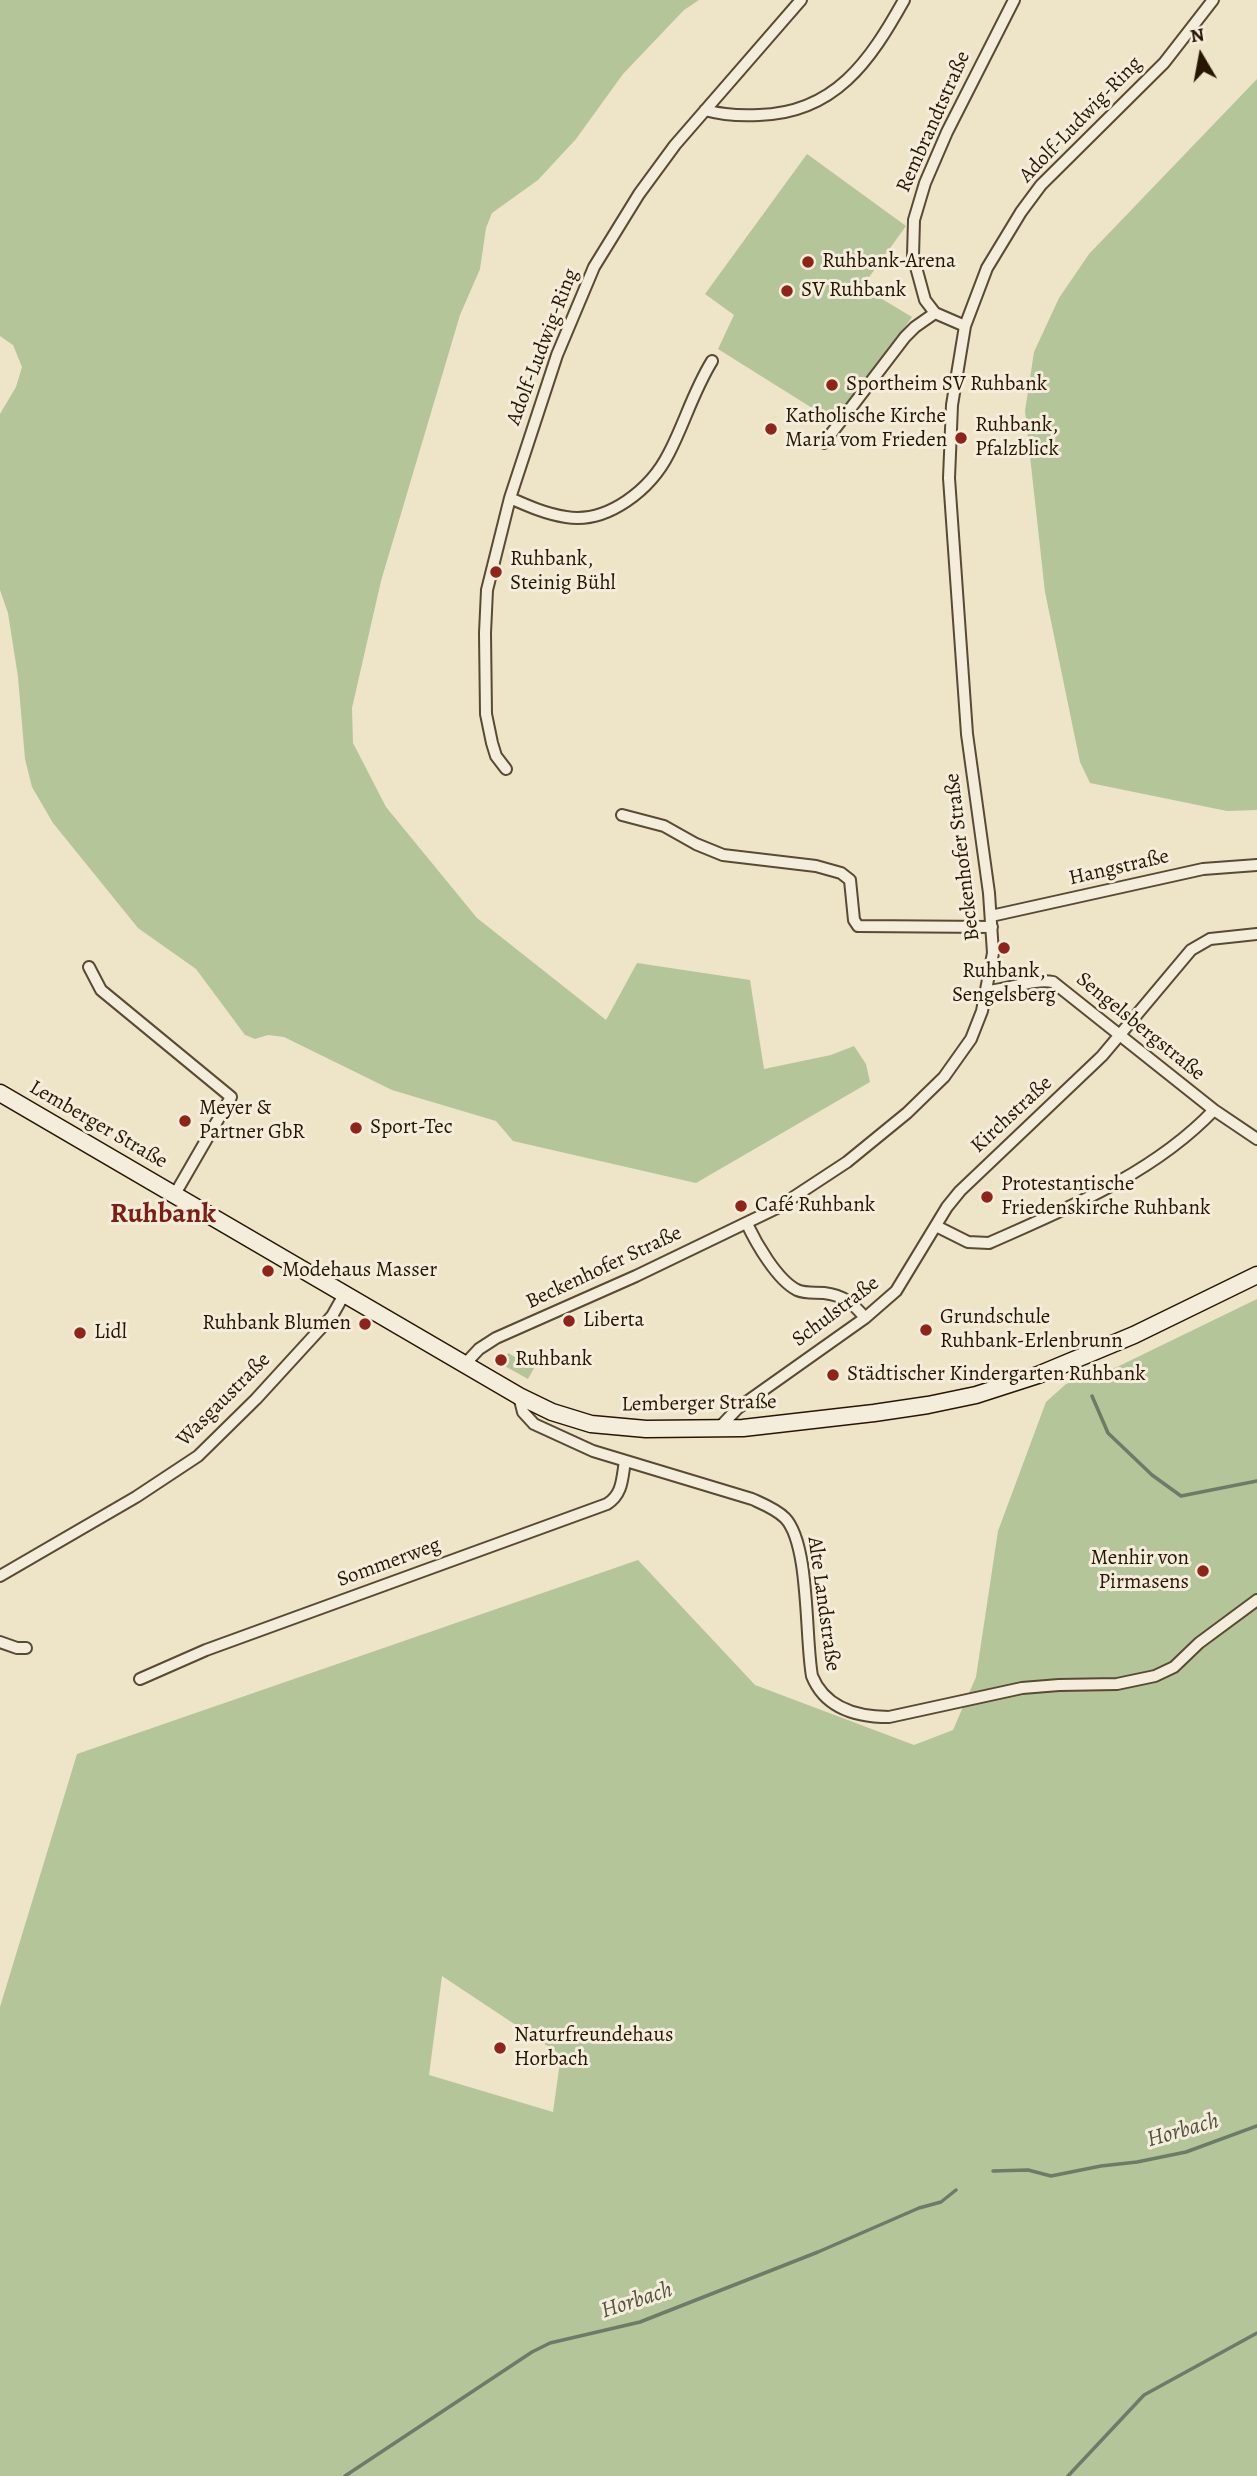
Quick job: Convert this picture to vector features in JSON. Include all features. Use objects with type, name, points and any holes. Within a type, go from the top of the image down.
[{"type":"main road","name":"Lemberger Straße","points":[[0,1093],[519,1396],[552,1412],[591,1424],[624,1428],[743,1428],[874,1413],[976,1395],[1038,1375],[1100,1349],[1257,1275]]},
{"type":"street","name":"Adolf-Ludwig-Ring","points":[[506,769],[496,756],[488,729],[485,633],[487,590],[510,498],[556,355],[594,267],[639,194],[675,145],[801,0]]},
{"type":"street","points":[[705,110],[733,115],[773,115],[819,101],[833,93],[859,69],[884,36],[904,0]]},
{"type":"street","name":"Rembrandtstraße","points":[[935,313],[925,300],[916,271],[913,256],[914,220],[933,163],[1014,0]]},
{"type":"street","name":"Adolf-Ludwig-Ring","points":[[949,478],[953,395],[965,326],[987,268],[1041,185],[1164,63],[1213,0]]},
{"type":"street","points":[[824,443],[915,327],[935,313],[965,326]]},
{"type":"street","points":[[510,498],[567,518],[592,517],[616,508],[641,489],[661,467],[676,440],[696,387],[712,361]]},
{"type":"street","name":"Beckenhofer Straße","points":[[465,1364],[478,1349],[496,1338],[777,1208],[847,1162],[924,1097],[944,1077],[971,1039],[982,1011],[993,953],[967,734],[949,478]]},
{"type":"street","name":"Hangstraße","points":[[622,815],[664,826],[723,855],[816,866],[841,873],[848,877],[852,884],[853,920],[858,926],[991,921],[1203,869],[1257,865]]},
{"type":"street","name":"Kirchstraße","points":[[936,1226],[960,1191],[1119,1037],[1191,950],[1210,939],[1257,934]]},
{"type":"street","name":"Lemberger Straße","points":[[89,967],[101,990],[231,1097],[175,1194]]},
{"type":"street","name":"Sengelsbergstraße","points":[[987,991],[1049,981],[1214,1110],[1257,1139]]},
{"type":"street","points":[[936,1226],[968,1242],[989,1243],[1128,1178],[1162,1155],[1214,1110]]},
{"type":"street","points":[[747,1224],[756,1242],[793,1287],[805,1292],[845,1298],[866,1318]]},
{"type":"street","name":"Schulstraße","points":[[719,1428],[738,1408],[866,1318],[902,1284],[936,1226]]},
{"type":"street","name":"Wasgaustraße","points":[[0,1576],[136,1497],[198,1456],[256,1399],[332,1316],[345,1293]]},
{"type":"street","name":"Alte Landstraße","points":[[519,1396],[523,1412],[534,1424],[593,1451],[752,1499],[786,1519],[796,1538],[802,1567],[810,1661],[815,1683],[825,1697],[854,1713],[871,1717],[910,1714],[1022,1688],[1117,1684],[1155,1676],[1174,1667],[1199,1643],[1257,1600]]},
{"type":"street","name":"Sommerweg","points":[[140,1679],[206,1650],[607,1504],[616,1498],[620,1491],[625,1461]]},
{"type":"street","points":[[0,1642],[26,1648]]},
{"type":"green space","points":[[0,0],[699,0],[684,10],[623,74],[576,139],[538,180],[492,213],[486,228],[480,269],[460,315],[381,581],[352,708],[353,743],[386,807],[477,918],[606,1020],[637,963],[750,980],[764,1069],[831,1055],[854,1046],[866,1064],[870,1082],[696,1183],[513,1141],[496,1121],[392,1090],[284,1037],[268,1035],[255,1039],[245,1035],[196,969],[138,928],[53,823],[32,787],[25,759],[18,677],[8,613],[0,590],[0,414],[16,387],[22,367],[13,345],[0,336]]},
{"type":"green space","points":[[1257,79],[1257,810],[1227,811],[1090,783],[1080,762],[1045,592],[1025,411],[1034,352],[1059,298],[1089,254]]},
{"type":"green space","name":"SV Ruhbank","points":[[807,154],[906,226],[862,287],[912,317],[836,423],[718,349],[734,315],[705,294]]},
{"type":"green space","points":[[1257,1299],[1257,2476],[0,2476],[0,2007],[77,1754],[638,1560],[755,1685],[914,1745],[953,1730],[976,1677],[998,1531],[1046,1402],[1066,1384],[1117,1367]],"holes":[[[442,1976],[561,2055],[553,2112],[429,2075]]]},
{"type":"green space","points":[[508,1353],[534,1368],[528,1379],[501,1364]]},
{"type":"waterway","points":[[1092,1396],[1108,1433],[1152,1475],[1181,1496],[1257,1481]]},
{"type":"waterway","name":"Horbach","points":[[993,2171],[1028,2170],[1051,2176],[1137,2162],[1186,2152],[1257,2126]]},
{"type":"waterway","name":"Horbach","points":[[345,2476],[532,2352],[550,2343],[640,2322],[818,2252],[919,2208],[941,2202],[956,2190]]},
{"type":"waterway","points":[[1068,2476],[1144,2395],[1257,2333]]},
{"type":"place","name":"Ruhbank-Arena","points":[[808,262]]},
{"type":"place","name":"SV Ruhbank","points":[[787,291]]},
{"type":"place","name":"Sportheim SV Ruhbank","points":[[832,385]]},
{"type":"place","name":"Katholische Kirche Maria vom Frieden","points":[[771,429]]},
{"type":"place","name":"Ruhbank, Pfalzblick","points":[[961,438]]},
{"type":"place","name":"Ruhbank, Steinig Bühl","points":[[496,572]]},
{"type":"place","name":"Ruhbank, Sengelsberg","points":[[1004,948]]},
{"type":"place","name":"Meyer & Partner GbR","points":[[185,1121]]},
{"type":"place","name":"Sport-Tec","points":[[356,1128]]},
{"type":"place","name":"Protestantische Friedenskirche Ruhbank","points":[[987,1197]]},
{"type":"place","name":"Café Ruhbank","points":[[741,1206]]},
{"type":"place","name":"Modehaus Masser","points":[[268,1271]]},
{"type":"place","name":"Liberta","points":[[569,1321]]},
{"type":"place","name":"Ruhbank Blumen","points":[[365,1324]]},
{"type":"place","name":"Grundschule Ruhbank-Erlenbrunn","points":[[926,1330]]},
{"type":"place","name":"Lidl","points":[[80,1333]]},
{"type":"place","name":"Ruhbank","points":[[501,1360]]},
{"type":"place","name":"Städtischer Kindergarten Ruhbank","points":[[833,1375]]},
{"type":"place","name":"Menhir von Pirmasens","points":[[1203,1571]]},
{"type":"place","name":"Naturfreundehaus Horbach","points":[[500,2048]]},
{"type":"district","name":"Ruhbank","points":[[163,1215]]}]
